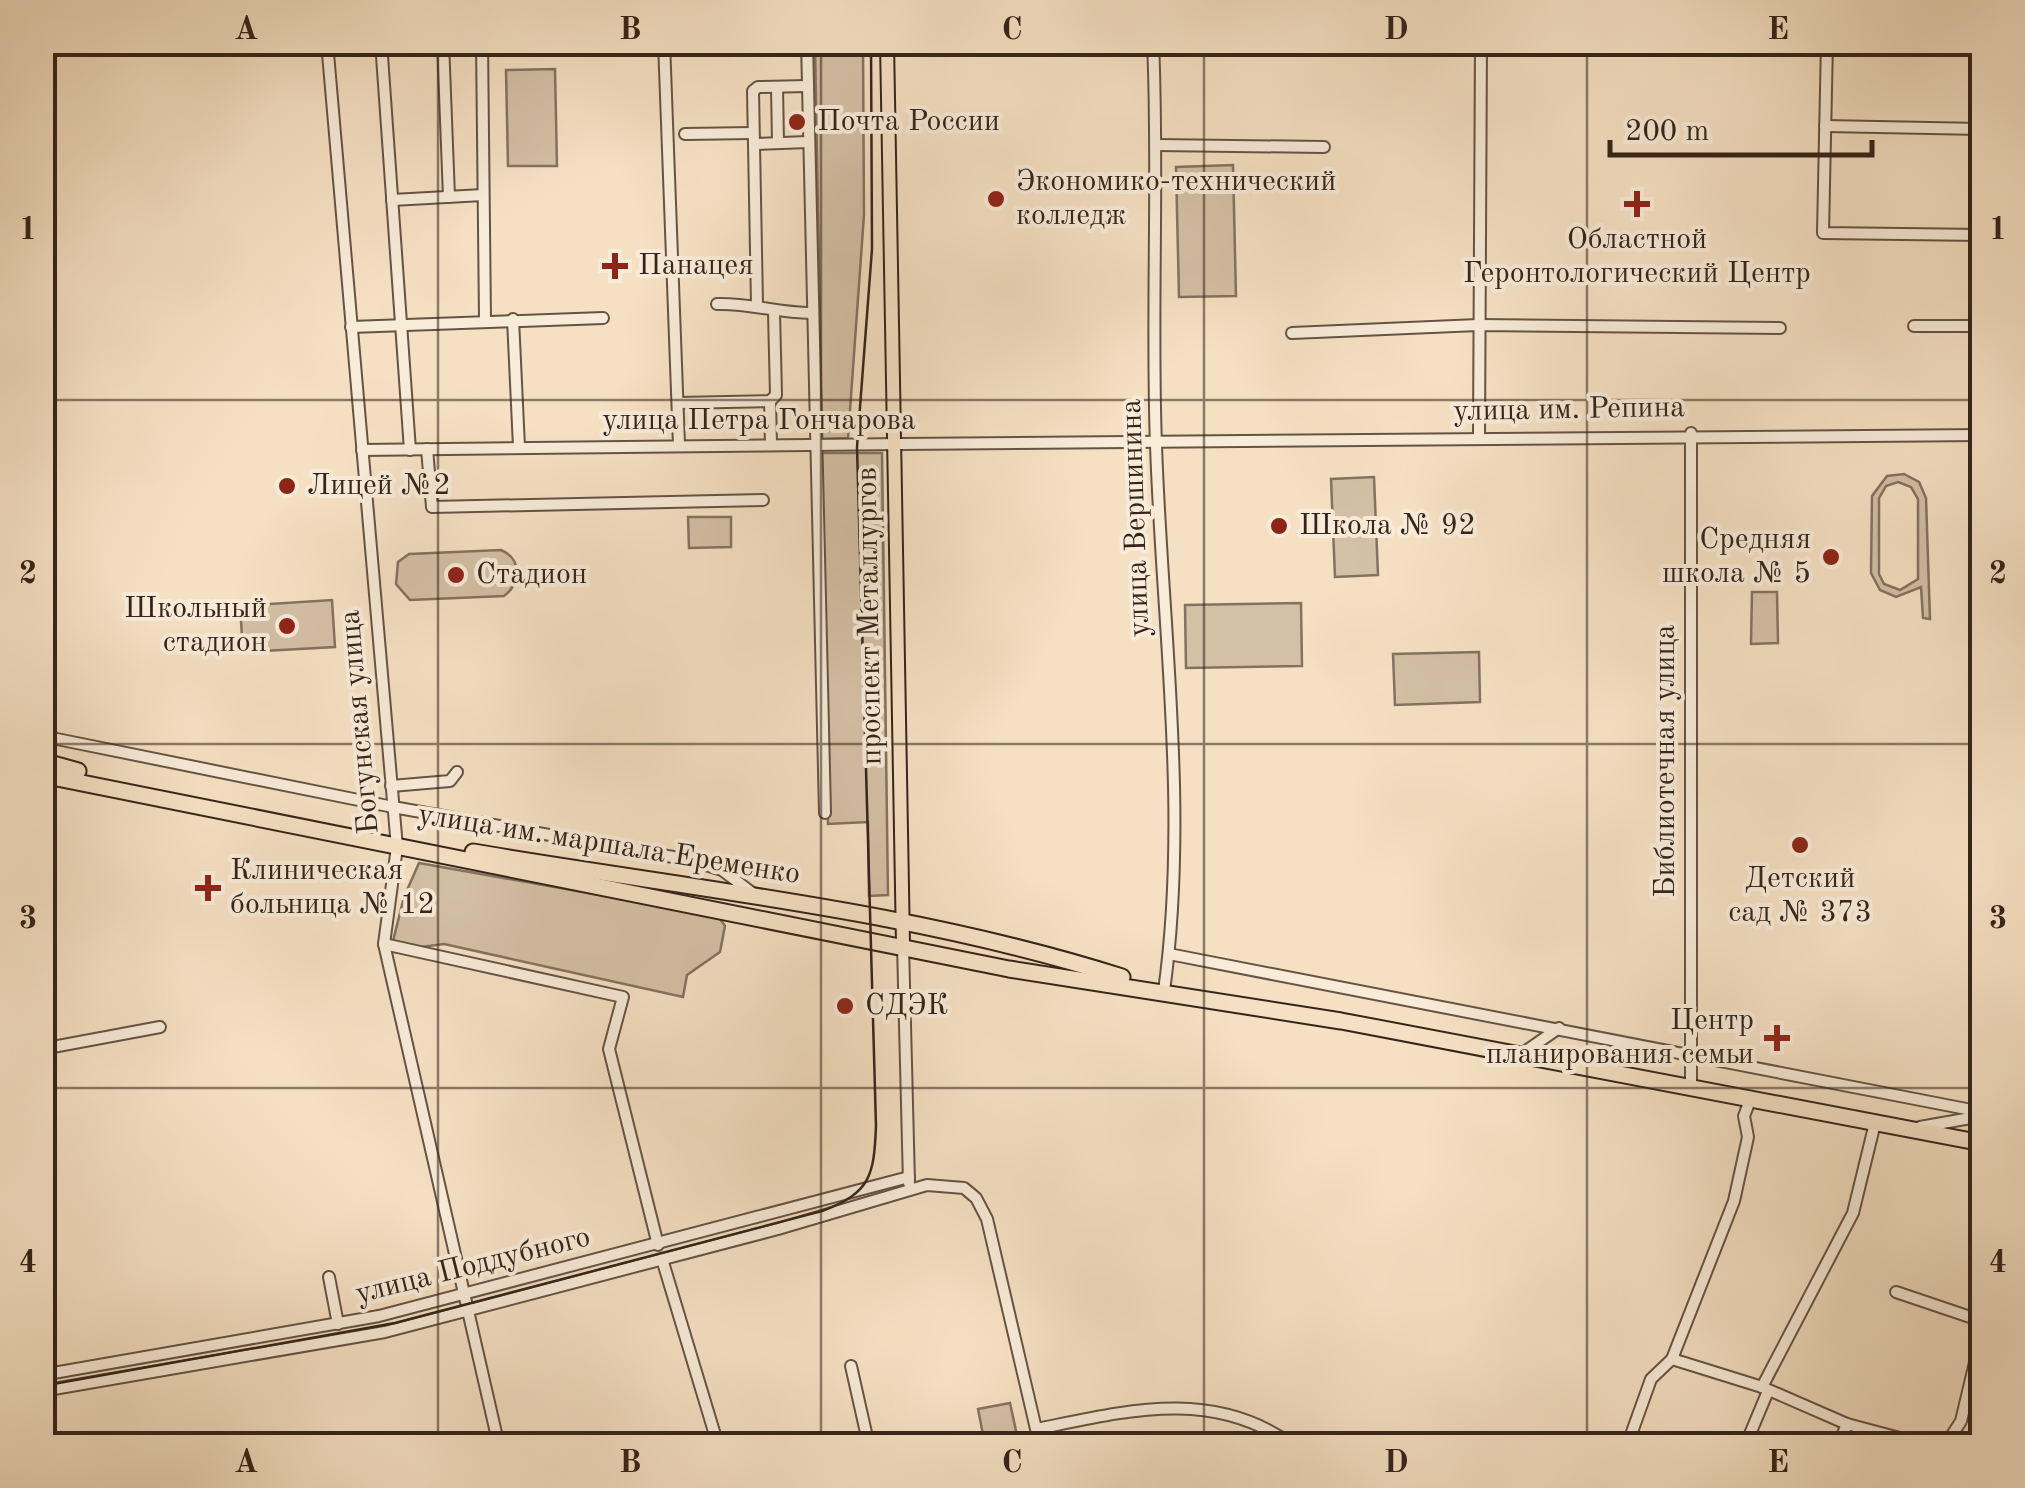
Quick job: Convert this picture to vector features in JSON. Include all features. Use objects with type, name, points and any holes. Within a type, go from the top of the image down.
[{"type":"highway","name":"улица им. маршала Еременко","points":[[42,760],[397,843],[751,918],[903,944],[1009,968],[1164,991],[1982,1142]]},
{"type":"highway","name":"улица им. маршала Еременко","points":[[42,776],[397,843],[902,919],[1015,944],[1164,991]]},
{"type":"highway","points":[[751,918],[750,902],[756,896]]},
{"type":"highway","points":[[1009,968],[1015,962],[1015,944]]},
{"type":"main road","name":"проспект Металлургов","points":[[887,42],[891,447],[903,944]]},
{"type":"street","name":"Богунская улица","points":[[326,42],[397,843],[384,944],[499,1446]]},
{"type":"street","points":[[381,42],[410,450]]},
{"type":"street","points":[[443,42],[449,197]]},
{"type":"street","points":[[482,42],[485,320]]},
{"type":"street","points":[[664,42],[666,189],[670,195],[679,444]]},
{"type":"street","points":[[807,42],[824,813]]},
{"type":"street","name":"улица Вершинина","points":[[1153,42],[1158,145],[1156,442],[1174,825],[1164,991]]},
{"type":"street","points":[[1479,436],[1482,42]]},
{"type":"street","points":[[1827,42],[1824,232],[1982,235]]},
{"type":"street","points":[[757,304],[754,92],[808,86]]},
{"type":"street","points":[[776,87],[778,143]]},
{"type":"street","points":[[1825,126],[1982,129]]},
{"type":"street","points":[[685,134],[808,142]]},
{"type":"street","points":[[1158,145],[1324,147]]},
{"type":"street","points":[[392,200],[484,194]]},
{"type":"street","points":[[717,304],[757,304],[774,314],[811,312]]},
{"type":"street","points":[[678,403],[770,401],[776,395],[774,314]]},
{"type":"street","points":[[352,326],[603,318]]},
{"type":"street","points":[[513,319],[519,447]]},
{"type":"street","points":[[1292,332],[1478,325],[1780,328]]},
{"type":"street","points":[[1914,326],[1982,326]]},
{"type":"street","points":[[770,401],[771,444]]},
{"type":"street","name":"улица им. Репина","points":[[1156,442],[1691,434],[1982,435]]},
{"type":"street","name":"Библиотечная улица","points":[[1691,434],[1691,1088]]},
{"type":"street","name":"улица Петра Гончарова","points":[[362,450],[1156,442]]},
{"type":"street","points":[[427,449],[432,507],[763,500]]},
{"type":"street","points":[[42,736],[392,807],[690,860],[722,870],[756,896]]},
{"type":"street","points":[[391,786],[450,781],[457,772]]},
{"type":"street","points":[[384,944],[622,997],[609,1050],[658,1245]]},
{"type":"street","name":"проспект Металлургов","points":[[903,944],[909,1183]]},
{"type":"street","points":[[1169,954],[1693,1054],[1982,1114]]},
{"type":"street","points":[[42,1049],[160,1027]]},
{"type":"street","points":[[1520,1055],[1559,1028]]},
{"type":"street","points":[[1627,1446],[1651,1379],[1672,1359],[1734,1201],[1748,1137],[1744,1116],[1752,1098]]},
{"type":"street","points":[[1911,1129],[1982,1114]]},
{"type":"street","points":[[1745,1446],[1765,1389],[1853,1213],[1876,1122]]},
{"type":"street","points":[[909,1183],[964,1188],[982,1207],[1014,1319],[1040,1446]]},
{"type":"street","name":"улица Поддубного","points":[[42,1390],[385,1332],[831,1212],[909,1183]]},
{"type":"street","name":"улица Поддубного","points":[[42,1375],[338,1324],[464,1296],[909,1183]]},
{"type":"street","points":[[662,1258],[715,1435],[725,1446]]},
{"type":"street","points":[[329,1277],[338,1324]]},
{"type":"street","points":[[1896,1292],[1982,1321]]},
{"type":"street","points":[[1945,1446],[1961,1421],[1982,1333]]},
{"type":"street","points":[[1672,1359],[1765,1389],[1847,1424],[1930,1446]]},
{"type":"street","points":[[851,1366],[868,1446]]},
{"type":"street","points":[[1037,1429],[1150,1406],[1193,1407],[1275,1432],[1294,1446]]},
{"type":"street","points":[[1838,1446],[1847,1424]]},
{"type":"shaded area","points":[[815,43],[863,43],[864,215],[848,438],[822,439]]},
{"type":"shaded area","points":[[555,69],[557,166],[508,166],[506,70]]},
{"type":"shaded area","points":[[1233,165],[1236,296],[1179,297],[1176,167]]},
{"type":"shaded area","points":[[820,453],[882,453],[888,895],[869,896],[868,822],[828,824]]},
{"type":"shaded area","points":[[1904,474],[1919,482],[1926,498],[1930,619],[1923,618],[1921,587],[1896,597],[1880,590],[1871,573],[1872,496],[1887,476]],"holes":[[[1898,482],[1911,487],[1918,499],[1918,579],[1900,590],[1884,584],[1879,574],[1879,498],[1886,486]]]},
{"type":"shaded area","points":[[1374,477],[1378,575],[1335,577],[1331,479]]},
{"type":"shaded area","points":[[688,517],[731,517],[731,547],[689,548]]},
{"type":"shaded area","name":"Стадион","points":[[501,550],[513,559],[517,572],[514,585],[504,596],[410,600],[396,584],[398,562],[409,554]]},
{"type":"shaded area","points":[[1752,592],[1777,592],[1778,643],[1751,644]]},
{"type":"shaded area","name":"Школьный стадион","points":[[332,600],[335,647],[243,652],[240,606]]},
{"type":"shaded area","points":[[1301,603],[1302,666],[1186,668],[1185,605]]},
{"type":"shaded area","points":[[1479,652],[1480,702],[1395,705],[1393,654]]},
{"type":"shaded area","points":[[419,863],[718,916],[725,926],[720,952],[687,975],[683,997],[444,944],[398,950],[393,941],[404,897]]},
{"type":"shaded area","points":[[1010,1403],[1019,1445],[985,1445],[978,1409]]},
{"type":"tram line","points":[[42,1386],[395,1323],[822,1211],[851,1197],[867,1180],[874,1157],[876,1126],[857,447],[872,249],[871,42]]},
{"type":"place","name":"Почта России","points":[[797,122]]},
{"type":"place","name":"Экономико-технический колледж","points":[[996,199]]},
{"type":"place","name":"Областной Геронтологический Центр","points":[[1637,204]]},
{"type":"place","name":"Панацея","points":[[615,266]]},
{"type":"place","name":"Лицей №2","points":[[287,486]]},
{"type":"place","name":"Школа № 92","points":[[1279,526]]},
{"type":"place","name":"Средняя школа № 5","points":[[1831,557]]},
{"type":"place","name":"Стадион","points":[[456,575]]},
{"type":"place","name":"Школьный стадион","points":[[287,626]]},
{"type":"place","name":"Детский сад № 373","points":[[1800,845]]},
{"type":"place","name":"Клиническая больница № 12","points":[[208,888]]},
{"type":"place","name":"СДЭК","points":[[845,1006]]},
{"type":"place","name":"Центр планирования семьи","points":[[1777,1038]]}]
